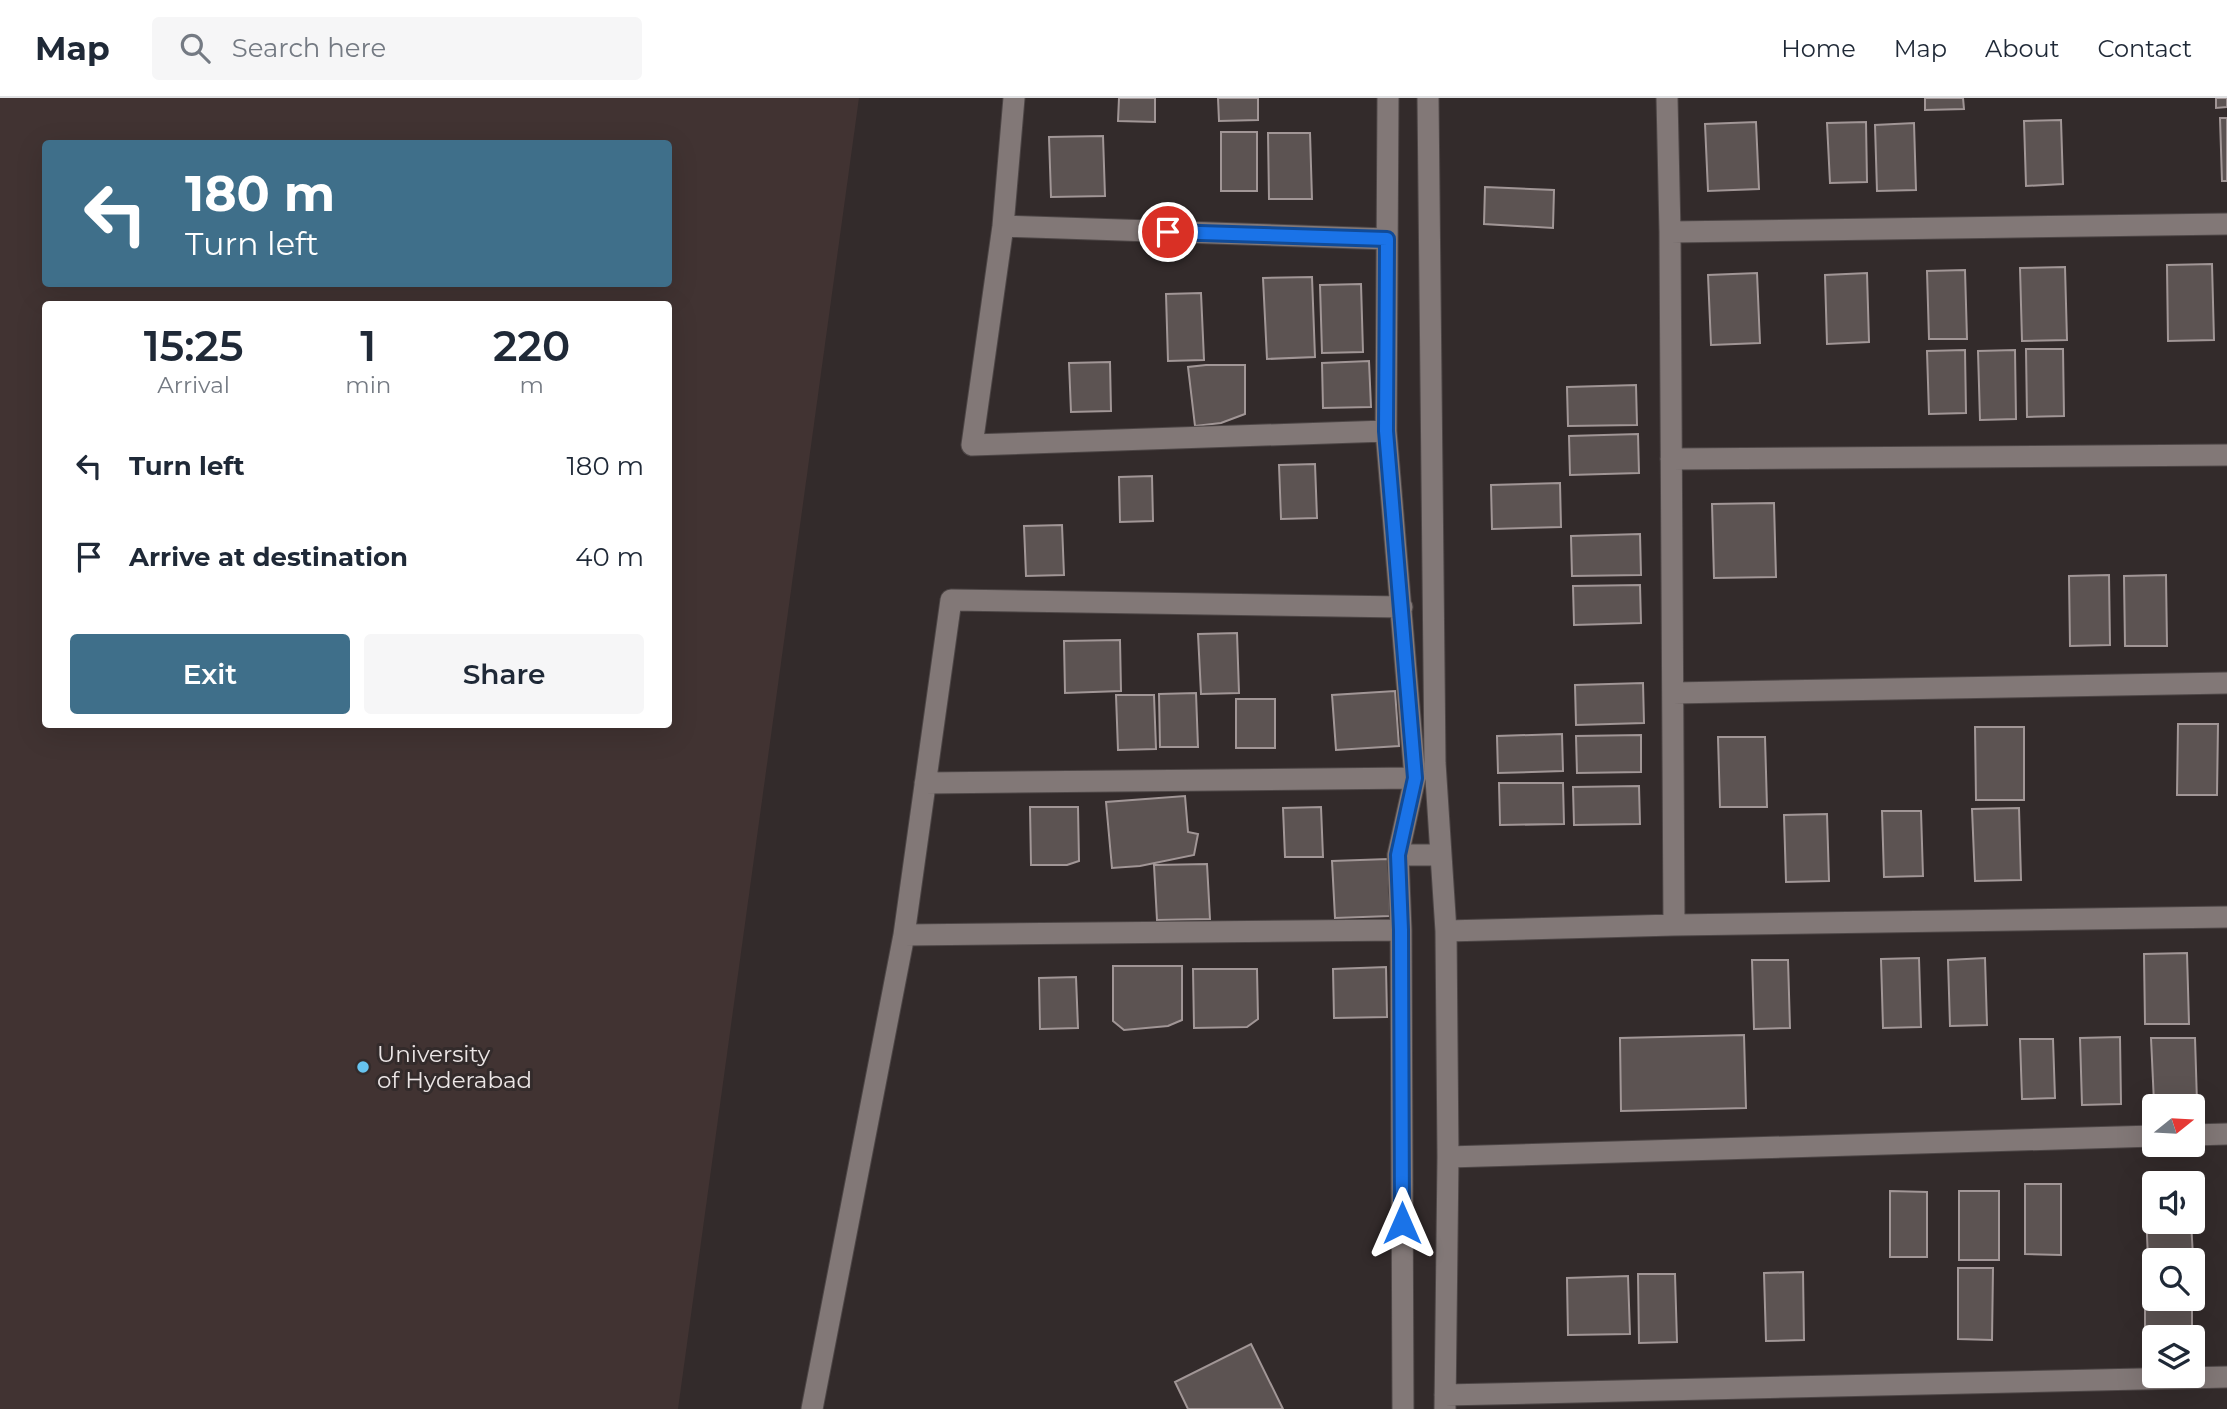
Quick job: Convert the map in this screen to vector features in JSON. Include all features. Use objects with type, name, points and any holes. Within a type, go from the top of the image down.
[{"type":"street","points":[[1014,98],[1003,226],[972,445],[1386,431]]},
{"type":"street","points":[[1388,98],[1386,431],[1415,778],[1398,855],[1401,930],[1403,1409]]},
{"type":"street","points":[[1428,98],[1435,763],[1446,931],[1448,1157],[1445,1402],[2227,1377]]},
{"type":"street","points":[[1667,98],[1674,925]]},
{"type":"street","points":[[1670,232],[2227,224]]},
{"type":"street","points":[[1003,226],[1387,239]]},
{"type":"street","points":[[1671,459],[2227,455]]},
{"type":"street","points":[[812,1409],[904,935],[950,600],[1402,607]]},
{"type":"street","points":[[1673,693],[2227,683]]},
{"type":"street","points":[[925,783],[1415,778]]},
{"type":"street","points":[[1398,855],[1440,855]]},
{"type":"street","points":[[1446,931],[2227,917]]},
{"type":"street","points":[[904,935],[1401,930]]},
{"type":"street","points":[[2205,1135],[2227,1134]]},
{"type":"street","points":[[1448,1157],[2142,1136]]},
{"type":"shaded area","name":"University of Hyderabad","points":[[0,98],[859,98],[678,1409],[0,1409]]},
{"type":"building","points":[[1119,98],[1155,98],[1155,122],[1118,121]]},
{"type":"building","points":[[1218,98],[1258,98],[1258,120],[1219,121]]},
{"type":"building","points":[[1925,98],[1963,98],[1964,109],[1925,110]]},
{"type":"building","points":[[2216,98],[2227,98],[2227,107],[2216,108]]},
{"type":"building","points":[[2220,118],[2227,118],[2227,181],[2222,181]]},
{"type":"building","points":[[2061,120],[2063,184],[2026,186],[2024,121]]},
{"type":"building","points":[[1756,122],[1759,189],[1708,191],[1705,124]]},
{"type":"building","points":[[1866,122],[1867,182],[1830,183],[1827,123]]},
{"type":"building","points":[[1914,123],[1916,190],[1877,191],[1875,125]]},
{"type":"building","points":[[1221,132],[1257,132],[1257,191],[1221,191]]},
{"type":"building","points":[[1268,133],[1310,133],[1312,199],[1269,199]]},
{"type":"building","points":[[1103,136],[1105,196],[1051,197],[1049,137]]},
{"type":"building","points":[[1485,187],[1554,190],[1553,228],[1484,224]]},
{"type":"building","points":[[2212,264],[2214,340],[2168,341],[2167,265]]},
{"type":"building","points":[[2065,267],[2067,340],[2022,341],[2020,268]]},
{"type":"building","points":[[1965,270],[1967,339],[1929,339],[1927,271]]},
{"type":"building","points":[[1757,273],[1760,343],[1711,345],[1708,275]]},
{"type":"building","points":[[1867,273],[1869,342],[1827,344],[1825,275]]},
{"type":"building","points":[[1312,277],[1315,357],[1267,359],[1263,278]]},
{"type":"building","points":[[1361,284],[1363,352],[1322,353],[1320,285]]},
{"type":"building","points":[[1201,293],[1204,360],[1168,361],[1166,294]]},
{"type":"building","points":[[2026,349],[2063,349],[2064,416],[2027,417]]},
{"type":"building","points":[[1965,350],[1966,413],[1929,414],[1927,351]]},
{"type":"building","points":[[2015,350],[2016,419],[1980,420],[1978,351]]},
{"type":"building","points":[[1369,361],[1371,407],[1323,408],[1322,363]]},
{"type":"building","points":[[1110,362],[1111,411],[1071,412],[1069,363]]},
{"type":"building","points":[[1245,365],[1245,414],[1221,423],[1195,426],[1188,367]]},
{"type":"building","points":[[1636,385],[1637,425],[1568,426],[1567,387]]},
{"type":"building","points":[[1638,434],[1639,473],[1570,475],[1569,436]]},
{"type":"building","points":[[1315,464],[1317,518],[1281,519],[1279,465]]},
{"type":"building","points":[[1152,476],[1153,521],[1120,522],[1119,477]]},
{"type":"building","points":[[1560,483],[1561,527],[1492,529],[1491,485]]},
{"type":"building","points":[[1774,503],[1776,577],[1714,578],[1712,504]]},
{"type":"building","points":[[1062,525],[1064,575],[1026,576],[1024,526]]},
{"type":"building","points":[[1640,534],[1641,575],[1572,576],[1571,536]]},
{"type":"building","points":[[2109,575],[2110,645],[2070,646],[2069,576]]},
{"type":"building","points":[[2166,575],[2167,646],[2125,646],[2124,576]]},
{"type":"building","points":[[1640,585],[1641,623],[1574,625],[1573,586]]},
{"type":"building","points":[[1237,633],[1239,693],[1201,694],[1198,634]]},
{"type":"building","points":[[1120,640],[1121,691],[1065,693],[1064,641]]},
{"type":"building","points":[[1643,683],[1644,723],[1576,725],[1575,685]]},
{"type":"building","points":[[1395,691],[1399,746],[1336,750],[1332,695]]},
{"type":"building","points":[[1196,693],[1198,747],[1160,747],[1159,694]]},
{"type":"building","points":[[1116,695],[1154,695],[1156,749],[1118,750]]},
{"type":"building","points":[[1236,699],[1275,699],[1275,748],[1236,748]]},
{"type":"building","points":[[2178,724],[2218,724],[2217,795],[2177,795]]},
{"type":"building","points":[[1975,727],[2024,727],[2024,800],[1976,800]]},
{"type":"building","points":[[1562,734],[1563,771],[1498,773],[1497,736]]},
{"type":"building","points":[[1641,735],[1641,772],[1577,773],[1576,736]]},
{"type":"building","points":[[1718,737],[1765,737],[1767,807],[1720,807]]},
{"type":"building","points":[[1499,783],[1563,783],[1564,824],[1500,825]]},
{"type":"building","points":[[1639,786],[1640,824],[1574,825],[1573,787]]},
{"type":"building","points":[[1185,796],[1188,832],[1198,834],[1194,855],[1140,866],[1112,868],[1106,802]]},
{"type":"building","points":[[1030,807],[1078,807],[1079,861],[1067,865],[1031,865]]},
{"type":"building","points":[[1321,807],[1323,857],[1285,857],[1283,808]]},
{"type":"building","points":[[2019,808],[2021,880],[1975,881],[1972,809]]},
{"type":"building","points":[[1882,811],[1921,811],[1923,876],[1884,877]]},
{"type":"building","points":[[1827,814],[1829,881],[1786,882],[1784,815]]},
{"type":"building","points":[[1388,859],[1390,916],[1335,918],[1332,861]]},
{"type":"building","points":[[1207,864],[1210,919],[1157,920],[1154,865]]},
{"type":"building","points":[[2187,953],[2189,1024],[2145,1024],[2144,954]]},
{"type":"building","points":[[1919,958],[1921,1027],[1883,1028],[1881,959]]},
{"type":"building","points":[[1985,958],[1987,1025],[1950,1026],[1948,960]]},
{"type":"building","points":[[1752,960],[1788,960],[1790,1028],[1754,1029]]},
{"type":"building","points":[[1113,966],[1182,966],[1182,1020],[1168,1026],[1124,1030],[1113,1021]]},
{"type":"building","points":[[1386,967],[1387,1017],[1334,1018],[1333,969]]},
{"type":"building","points":[[1193,969],[1257,969],[1258,1019],[1247,1027],[1194,1028]]},
{"type":"building","points":[[1076,977],[1078,1028],[1040,1029],[1039,978]]},
{"type":"building","points":[[1744,1035],[1746,1108],[1621,1111],[1620,1038]]},
{"type":"building","points":[[2120,1037],[2121,1104],[2082,1105],[2080,1038]]},
{"type":"building","points":[[2151,1038],[2195,1038],[2197,1094],[2154,1094]]},
{"type":"building","points":[[2020,1039],[2053,1039],[2055,1098],[2022,1099]]},
{"type":"building","points":[[2025,1184],[2061,1184],[2061,1255],[2025,1254]]},
{"type":"building","points":[[1890,1191],[1927,1192],[1927,1257],[1890,1257]]},
{"type":"building","points":[[1959,1191],[1999,1191],[1999,1260],[1959,1260]]},
{"type":"building","points":[[2147,1234],[2192,1234],[2193,1248],[2148,1248]]},
{"type":"building","points":[[1958,1268],[1993,1268],[1992,1340],[1958,1339]]},
{"type":"building","points":[[1803,1272],[1804,1340],[1766,1341],[1764,1273]]},
{"type":"building","points":[[1638,1274],[1675,1274],[1677,1342],[1639,1343]]},
{"type":"building","points":[[1628,1276],[1630,1334],[1568,1335],[1567,1278]]},
{"type":"building","points":[[2145,1311],[2192,1311],[2192,1325],[2145,1325]]},
{"type":"building","points":[[1251,1344],[1283,1409],[1188,1409],[1175,1382]]},
{"type":"place","name":"University of Hyderabad","points":[[363,1067]]},
{"type":"route","points":[[1168,232],[1387,239],[1386,431],[1415,778],[1398,855],[1401,930],[1402,1223]]}]
